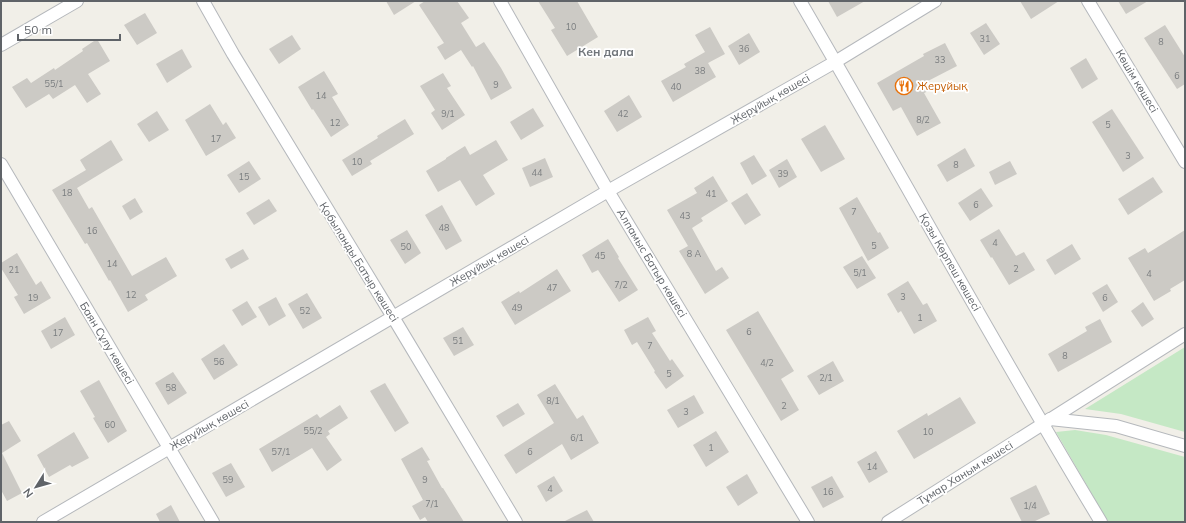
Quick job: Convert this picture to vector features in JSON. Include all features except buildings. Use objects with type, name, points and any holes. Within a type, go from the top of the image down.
[{"type":"street","points":[[1,45],[77,1]]},
{"type":"street","name":"Қобыланды Батыр көшесі","points":[[203,1],[237,61],[516,522]]},
{"type":"street","name":"Алпамыс Батыр көшесі","points":[[500,1],[608,191],[808,522]]},
{"type":"street","name":"Қозы Көрпеш көшесі","points":[[800,1],[1046,421],[1101,522]]},
{"type":"street","name":"Жерұйық көшесі","points":[[44,522],[608,191],[835,62],[935,1]]},
{"type":"street","name":"Көшім көшесі","points":[[1088,1],[1185,162]]},
{"type":"street","name":"Баян Сұлу көшесі","points":[[1,164],[213,522]]},
{"type":"street","name":"Тұмар Ханым көшесі","points":[[888,522],[1185,334]]},
{"type":"street","points":[[1046,421],[1116,426],[1185,446]]},
{"type":"green space","points":[[1185,347],[1185,432],[1121,414],[1085,409]]},
{"type":"green space","points":[[1075,430],[1106,435],[1185,457],[1185,522],[1108,522],[1056,432]]},
{"type":"place","name":"Жерұйық","points":[[904,86]]},
{"type":"district","name":"Кен дала","points":[[606,52]]}]
